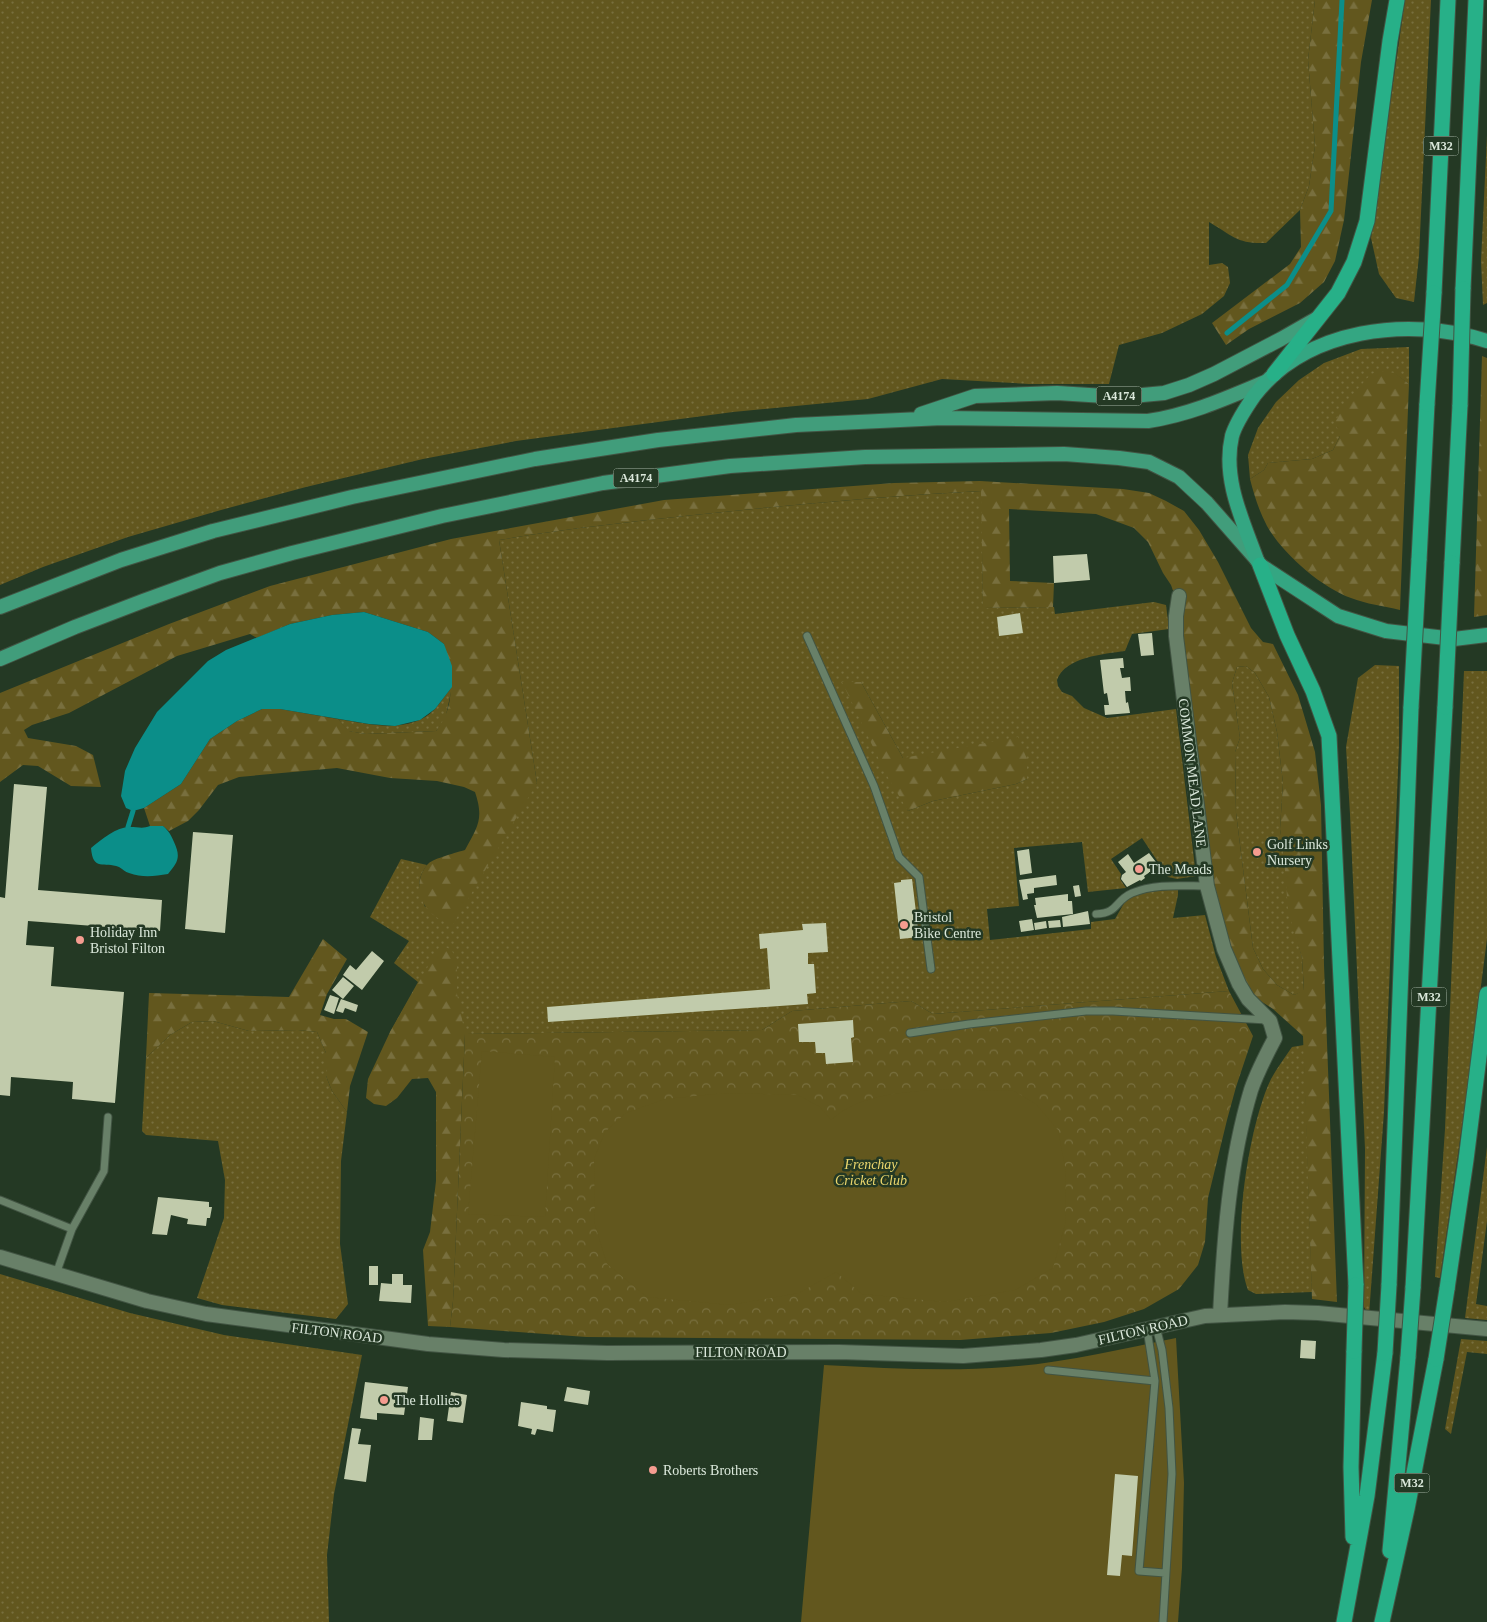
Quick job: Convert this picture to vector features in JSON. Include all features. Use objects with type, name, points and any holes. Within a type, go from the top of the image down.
[{"type":"highway","points":[[1397,0],[1390,40],[1367,221],[1354,262],[1338,293],[1244,411],[1232,436],[1229,468],[1236,502],[1259,563],[1338,616],[1386,631],[1454,639],[1487,635]]},
{"type":"highway","name":"M32","points":[[1344,1622],[1367,1496],[1385,1353],[1411,708],[1448,0]]},
{"type":"highway","name":"M32","points":[[1383,1615],[1413,1288],[1460,405],[1462,289],[1476,0]]},
{"type":"highway","points":[[1270,378],[1310,351],[1326,343],[1361,333],[1412,329],[1443,331],[1474,336],[1487,341]]},
{"type":"highway","name":"M32","points":[[1259,563],[1286,635],[1313,691],[1328,736],[1356,1286],[1352,1467],[1353,1568]]},
{"type":"highway","name":"M32","points":[[1383,1615],[1408,1509],[1436,1359],[1466,1160],[1487,994]]},
{"type":"main road","name":"A4174","points":[[906,419],[975,396],[1057,393],[1121,396],[1164,393],[1214,374],[1318,318]]},
{"type":"main road","name":"A4174","points":[[0,607],[121,560],[213,531],[286,512],[432,479],[535,459],[658,440],[796,425],[906,419],[977,418],[1148,421],[1164,419],[1199,409],[1270,378]]},
{"type":"main road","name":"A4174","points":[[0,659],[75,627],[220,573],[292,553],[442,516],[603,482],[730,466],[865,457],[1064,454],[1149,462],[1179,477],[1186,483],[1207,503],[1259,563]]},
{"type":"street","name":"COMMON MEAD LANE","points":[[1179,596],[1176,636],[1207,886],[1224,949],[1239,984],[1248,999],[1270,1020]]},
{"type":"street","points":[[1220,1314],[1224,1248],[1232,1177],[1252,1089],[1275,1038],[1270,1020]]},
{"type":"street","name":"FILTON ROAD","points":[[0,1257],[147,1301],[206,1314],[419,1343],[504,1350],[607,1353],[831,1352],[963,1356],[1041,1350],[1076,1345],[1220,1314],[1285,1312],[1318,1313],[1487,1329]]},
{"type":"lane","points":[[807,636],[874,786],[898,857],[919,877],[931,969]]},
{"type":"lane","points":[[1096,914],[1112,911],[1123,898],[1133,892],[1150,887],[1207,886]]},
{"type":"lane","points":[[910,1033],[969,1024],[1086,1011],[1270,1020]]},
{"type":"lane","points":[[56,1274],[72,1229],[104,1171],[108,1117]]},
{"type":"lane","points":[[0,1200],[72,1229]]},
{"type":"lane","points":[[1152,1328],[1155,1381],[1139,1571],[1165,1573]]},
{"type":"lane","points":[[1152,1328],[1162,1350],[1169,1408],[1172,1474],[1163,1622]]},
{"type":"lane","points":[[1048,1370],[1155,1381]]},
{"type":"green space","points":[[0,0],[1315,0],[1308,60],[1315,146],[1309,186],[1300,210],[1266,243],[1242,240],[1209,222],[1209,265],[1222,263],[1228,267],[1230,283],[1224,296],[1202,314],[1162,333],[1119,345],[1109,384],[1029,384],[942,379],[868,399],[733,412],[516,441],[423,459],[221,510],[128,537],[43,567],[0,585]]},
{"type":"green space","points":[[1315,0],[1372,0],[1361,62],[1344,220],[1335,261],[1324,282],[1300,303],[1249,329],[1226,345],[1212,323],[1290,264],[1301,247],[1300,210],[1309,186],[1315,146],[1308,60]]},
{"type":"green space","points":[[1405,0],[1431,0],[1419,256],[1414,302],[1396,298],[1379,274],[1371,238]]},
{"type":"green space","points":[[1487,135],[1487,303],[1483,305],[1481,261]]},
{"type":"green space","points":[[1409,347],[1409,384],[1394,373],[1340,436],[1333,450],[1312,459],[1268,463],[1264,470],[1250,479],[1248,455],[1258,428],[1276,402],[1299,380],[1324,363],[1361,349]]},
{"type":"green space","points":[[1482,356],[1487,358],[1487,615],[1474,617]]},
{"type":"green space","points":[[1381,371],[1395,373],[1409,384],[1400,610],[1351,598],[1315,578],[1274,537],[1257,503],[1250,479],[1264,470],[1268,463],[1312,459],[1333,450],[1340,436],[1335,422],[1346,402],[1371,374]]},
{"type":"green space","points":[[980,481],[1123,489],[1149,493],[1184,511],[1199,530],[1218,562],[1251,628],[1263,642],[1273,644],[1298,695],[1315,752],[1321,805],[1324,965],[1337,1302],[1312,1299],[1303,1036],[1273,1009],[1251,995],[1242,979],[1224,928],[1213,886],[1183,640],[1183,619],[1171,585],[1148,542],[1134,528],[1096,514],[1009,509],[1010,581],[1054,583],[1053,607],[983,608],[981,491],[873,498],[730,511],[548,532],[499,540],[537,783],[452,926],[429,911],[423,903],[419,885],[422,873],[431,861],[465,850],[476,828],[479,816],[478,801],[475,792],[464,787],[437,781],[390,778],[337,768],[239,777],[218,785],[188,821],[169,831],[163,826],[150,826],[144,808],[181,784],[210,739],[237,721],[262,709],[280,709],[338,719],[349,731],[366,734],[436,731],[443,721],[450,700],[450,678],[444,644],[428,632],[364,612],[332,615],[290,624],[257,638],[250,634],[177,656],[69,713],[32,725],[24,730],[28,738],[76,746],[93,755],[101,787],[71,786],[38,766],[23,765],[0,782],[0,693],[169,624],[270,586],[451,539],[664,500],[894,483]],"holes":[[[1246,666],[1255,673],[1269,697],[1277,732],[1283,783],[1280,829],[1288,910],[1302,958],[1304,990],[1294,995],[1277,985],[1263,969],[1253,948],[1236,813],[1235,752],[1240,738],[1232,683],[1237,667]]]},
{"type":"green space","points":[[982,491],[983,608],[1054,607],[1055,614],[1154,602],[1166,605],[1169,629],[1132,634],[1125,651],[1096,655],[1076,662],[1061,672],[1057,680],[1062,692],[1072,696],[1084,708],[1107,718],[1176,709],[1196,876],[1177,879],[1168,877],[1142,838],[1111,859],[1121,874],[1120,879],[1126,888],[1088,892],[1082,842],[1014,848],[1019,906],[987,909],[990,940],[1091,929],[1091,922],[1115,919],[1127,898],[1137,893],[1178,889],[1173,918],[1205,915],[1216,957],[1229,991],[933,1014],[911,1001],[792,1011],[762,1030],[465,1034],[390,1032],[418,982],[394,963],[409,941],[370,917],[401,859],[427,865],[420,881],[420,890],[425,907],[537,783],[499,540],[572,529],[694,515]],"holes":[[[861,682],[903,758],[1027,779],[1016,784],[933,801],[908,811]]]},
{"type":"green space","points":[[1375,665],[1399,666],[1399,746],[1384,1112],[1369,1315],[1364,1307],[1365,1149],[1346,747],[1358,678]]},
{"type":"green space","points":[[1246,666],[1255,673],[1269,697],[1277,732],[1283,783],[1280,829],[1297,938],[1302,958],[1304,991],[1294,995],[1277,985],[1263,969],[1253,948],[1236,813],[1235,752],[1240,738],[1232,683],[1237,667]]},
{"type":"green space","points":[[1464,671],[1487,671],[1487,939],[1440,1278],[1435,1277],[1445,1129]]},
{"type":"green space","points":[[842,682],[861,682],[903,758],[1018,737],[1027,759],[1027,779],[1016,784],[933,801],[908,811],[886,774]]},
{"type":"green space","points":[[452,687],[445,720],[436,731],[366,734],[348,731],[338,719],[389,726],[414,722],[425,717],[435,709]]},
{"type":"green space","points":[[323,939],[347,959],[327,994],[320,1015],[334,1019],[346,1019],[368,1032],[350,1086],[347,1112],[332,1091],[326,1076],[326,1053],[317,1032],[298,1030],[249,1031],[213,1021],[192,1022],[170,1035],[146,1058],[149,993],[289,997]]},
{"type":"green space","points":[[441,944],[452,951],[457,960],[457,994],[465,1034],[453,1301],[450,1327],[428,1326],[423,1250],[430,1232],[436,1181],[436,1092],[428,1078],[412,1079],[397,1098],[386,1106],[374,1104],[366,1098],[368,1079],[390,1032]]},
{"type":"green space","name":"Frenchay Cricket Club","points":[[1229,991],[1253,1036],[1236,1087],[1208,1198],[1205,1242],[1198,1265],[1179,1289],[1144,1309],[1104,1322],[1051,1333],[960,1340],[586,1337],[450,1327],[453,1301],[465,1034],[762,1030],[792,1011],[911,1001],[933,1014]]},
{"type":"green space","points":[[213,1021],[249,1031],[298,1030],[317,1032],[326,1053],[326,1076],[332,1091],[347,1112],[341,1161],[340,1244],[348,1304],[336,1319],[222,1305],[197,1298],[224,1218],[225,1180],[218,1141],[146,1135],[142,1131],[146,1058],[170,1035],[192,1022]]},
{"type":"green space","points":[[1304,1045],[1312,1292],[1256,1294],[1248,1290],[1243,1269],[1241,1244],[1244,1184],[1249,1153],[1263,1099],[1271,1079],[1292,1047]]},
{"type":"green space","points":[[482,1051],[555,1057],[545,1217],[468,1214]]},
{"type":"green space","points":[[942,1089],[1014,1091],[1036,1104],[1058,1130],[1066,1172],[1065,1225],[1053,1268],[1015,1290],[945,1302],[862,1294],[836,1272],[799,1293],[730,1305],[647,1297],[607,1264],[595,1225],[594,1159],[605,1132],[626,1113],[665,1099],[726,1093],[798,1095],[820,1107],[831,1120],[843,1111],[869,1099],[898,1093]]},
{"type":"green space","points":[[1487,1147],[1487,1221],[1476,1304],[1487,1306],[1487,1320],[1465,1318]]},
{"type":"green space","points":[[0,1274],[130,1313],[224,1335],[362,1355],[334,1494],[327,1555],[329,1622],[0,1622]]},
{"type":"green space","points":[[1176,1338],[1184,1483],[1182,1568],[1178,1622],[801,1622],[824,1365],[939,1369],[1007,1367],[1071,1359]]},
{"type":"green space","points":[[1461,1339],[1487,1341],[1487,1354],[1467,1352],[1451,1434],[1445,1429]]},
{"type":"water","points":[[364,612],[428,632],[444,644],[452,666],[452,687],[435,709],[420,720],[395,726],[369,724],[280,709],[262,709],[237,721],[210,739],[181,784],[144,808],[133,811],[126,808],[121,796],[125,771],[135,748],[157,712],[208,661],[226,650],[290,624],[332,615]]},
{"type":"water","points":[[163,826],[170,833],[176,847],[178,856],[168,874],[139,876],[128,873],[114,865],[100,864],[94,860],[91,848],[109,834],[130,827],[143,828]]},
{"type":"building","points":[[1087,554],[1090,580],[1054,583],[1053,556]]},
{"type":"building","points":[[1020,613],[1023,633],[999,636],[997,617]]},
{"type":"building","points":[[1152,633],[1154,655],[1141,656],[1138,634]]},
{"type":"building","points":[[1123,658],[1124,668],[1120,668],[1122,678],[1130,677],[1131,691],[1125,691],[1126,703],[1128,702],[1130,713],[1105,715],[1104,705],[1109,705],[1107,693],[1104,694],[1100,660]]},
{"type":"building","points":[[14,784],[47,787],[38,890],[162,900],[160,931],[28,921],[26,945],[54,947],[51,986],[124,992],[115,1103],[72,1099],[73,1082],[11,1077],[10,1096],[0,1095],[0,897],[5,898]]},
{"type":"building","points":[[193,832],[233,835],[225,933],[185,929]]},
{"type":"building","points":[[1029,849],[1032,873],[1020,875],[1017,851]]},
{"type":"building","name":"The Meads","points":[[1149,853],[1159,866],[1144,876],[1145,878],[1141,881],[1127,887],[1121,879],[1122,875],[1126,872],[1118,862],[1128,854],[1134,863]]},
{"type":"building","points":[[1056,875],[1057,885],[1034,888],[1034,893],[1027,894],[1028,899],[1023,900],[1019,880]]},
{"type":"building","points":[[912,879],[919,937],[900,939],[894,883]]},
{"type":"building","points":[[1079,885],[1081,896],[1075,897],[1073,886]]},
{"type":"building","points":[[1068,894],[1068,901],[1072,901],[1073,914],[1037,918],[1034,905],[1036,905],[1035,898]]},
{"type":"building","points":[[1088,911],[1090,924],[1063,927],[1062,917]]},
{"type":"building","points":[[1032,919],[1034,930],[1021,932],[1019,921]]},
{"type":"building","points":[[1060,920],[1061,927],[1049,928],[1048,921]]},
{"type":"building","points":[[1046,921],[1047,928],[1035,930],[1034,923]]},
{"type":"building","points":[[826,923],[828,952],[808,953],[808,964],[814,964],[816,993],[807,994],[808,1004],[548,1022],[547,1007],[770,989],[767,948],[760,949],[759,934],[803,930],[802,924]]},
{"type":"building","points":[[372,951],[384,961],[362,990],[343,975],[350,965],[356,970]]},
{"type":"building","points":[[343,977],[354,986],[343,999],[332,990]]},
{"type":"building","points":[[330,995],[339,998],[334,1014],[324,1010]]},
{"type":"building","points":[[341,999],[358,1005],[356,1012],[345,1008],[343,1013],[336,1011]]},
{"type":"building","points":[[853,1020],[854,1037],[851,1038],[853,1062],[826,1064],[825,1053],[816,1053],[815,1042],[799,1042],[798,1024]]},
{"type":"building","points":[[158,1197],[209,1202],[209,1207],[212,1207],[206,1226],[187,1224],[188,1219],[171,1215],[167,1235],[152,1234]]},
{"type":"building","points":[[369,1266],[378,1266],[378,1285],[369,1285]]},
{"type":"building","points":[[392,1274],[403,1274],[403,1285],[412,1285],[411,1303],[379,1301],[381,1283],[392,1284]]},
{"type":"building","points":[[1301,1340],[1316,1341],[1315,1359],[1300,1358]]},
{"type":"building","name":"The Hollies","points":[[365,1382],[408,1387],[404,1415],[377,1413],[377,1420],[360,1418]]},
{"type":"building","points":[[567,1387],[590,1391],[588,1405],[564,1401]]},
{"type":"building","points":[[451,1392],[467,1395],[463,1423],[447,1421]]},
{"type":"building","points":[[521,1402],[547,1406],[547,1409],[556,1410],[553,1432],[537,1429],[535,1435],[531,1434],[532,1429],[518,1426]]},
{"type":"building","points":[[420,1417],[434,1419],[432,1440],[418,1440]]},
{"type":"building","points":[[352,1428],[361,1429],[358,1444],[371,1445],[366,1482],[344,1479]]},
{"type":"building","points":[[1115,1474],[1138,1476],[1132,1556],[1122,1555],[1120,1576],[1107,1575]]},
{"type":"waterway","points":[[1227,333],[1287,285],[1331,211],[1342,0]]},
{"type":"waterway","points":[[128,827],[133,811]]},
{"type":"place","name":"Golf Links Nursery","points":[[1257,852]]},
{"type":"place","name":"The Meads","points":[[1139,869]]},
{"type":"place","name":"Bristol Bike Centre","points":[[904,925]]},
{"type":"place","name":"Holiday Inn Bristol Filton","points":[[80,940]]},
{"type":"place","name":"The Hollies","points":[[384,1400]]},
{"type":"place","name":"Roberts Brothers","points":[[653,1470]]}]
